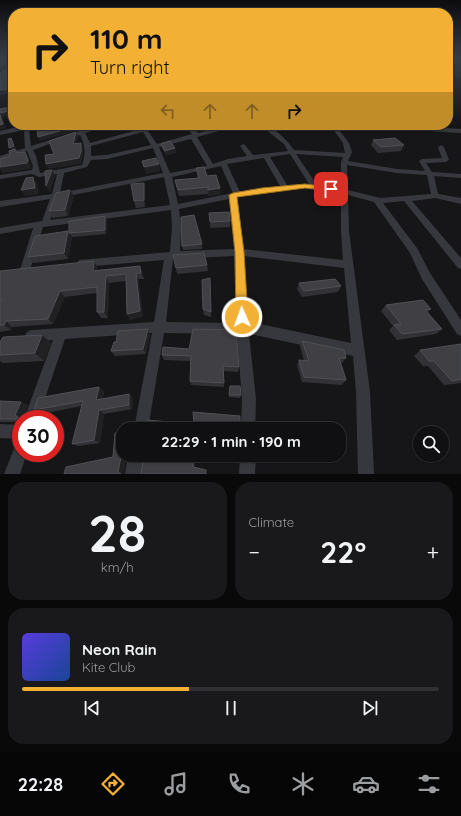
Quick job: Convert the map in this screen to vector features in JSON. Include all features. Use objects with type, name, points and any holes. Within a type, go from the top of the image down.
[{"type":"street","points":[[0,133],[13,130]]},
{"type":"street","points":[[26,130],[29,149],[36,166],[35,173]]},
{"type":"street","points":[[0,158],[85,130]]},
{"type":"street","points":[[88,145],[137,130]]},
{"type":"street","points":[[142,422],[172,255],[176,219],[168,175],[162,159],[144,130]]},
{"type":"street","points":[[191,130],[210,167]]},
{"type":"street","points":[[88,158],[107,157],[218,130]]},
{"type":"street","points":[[270,130],[283,140],[293,152],[314,186]]},
{"type":"street","points":[[336,130],[348,149],[344,162],[345,231],[363,392],[366,474]]},
{"type":"street","points":[[444,130],[461,131]]},
{"type":"street","points":[[1,179],[35,173],[39,175],[83,168],[88,158],[88,145],[81,132]]},
{"type":"street","points":[[243,146],[252,158]]},
{"type":"street","points":[[435,196],[430,174],[422,161],[446,160],[441,147]]},
{"type":"street","points":[[0,204],[55,196],[210,167],[223,163],[293,152],[347,155]]},
{"type":"street","points":[[266,156],[285,188]]},
{"type":"street","points":[[344,162],[430,174],[461,176]]},
{"type":"street","points":[[223,163],[235,195],[242,329],[249,399],[248,422]]},
{"type":"street","points":[[12,271],[28,269],[42,223],[55,196],[61,171]]},
{"type":"street","points":[[0,231],[42,223],[174,207],[235,195],[285,188],[314,186],[344,191],[377,200],[435,196],[461,201]]},
{"type":"street","points":[[406,199],[461,265]]},
{"type":"street","points":[[377,200],[414,251],[426,276],[461,330]]},
{"type":"street","points":[[70,264],[172,255],[239,252],[349,265]]},
{"type":"street","points":[[23,337],[160,327],[255,329],[359,351]]},
{"type":"street","points":[[35,410],[61,334]]},
{"type":"street","points":[[0,431],[12,432]]},
{"type":"street","points":[[12,474],[16,462]]},
{"type":"street","points":[[133,474],[135,462]]},
{"type":"street","points":[[247,474],[248,462]]},
{"type":"building","points":[[0,79],[8,79],[8,89],[0,90]]},
{"type":"building","points":[[8,108],[8,111],[0,113],[0,109]]},
{"type":"building","points":[[0,115],[3,124],[0,125]]},
{"type":"building","points":[[37,130],[63,130],[38,137]]},
{"type":"building","points":[[76,132],[73,144],[81,143],[79,158],[46,164],[45,155],[54,154],[49,141]]},
{"type":"building","points":[[11,138],[14,146],[9,148],[8,139]]},
{"type":"building","points":[[395,138],[404,145],[381,147],[373,140]]},
{"type":"building","points":[[170,141],[175,148],[165,151],[161,144]]},
{"type":"building","points":[[15,149],[17,153],[25,152],[28,160],[27,163],[0,167],[0,159],[10,156],[9,151]]},
{"type":"building","points":[[156,158],[159,164],[144,167],[142,161]]},
{"type":"building","points":[[204,167],[207,176],[216,175],[220,188],[208,190],[208,187],[178,190],[175,180],[199,178],[196,168]]},
{"type":"building","points":[[52,170],[46,186],[45,171]]},
{"type":"building","points":[[33,177],[35,188],[21,190],[26,178]]},
{"type":"building","points":[[144,183],[144,200],[134,201],[131,184]]},
{"type":"building","points":[[70,190],[65,210],[49,211],[56,193]]},
{"type":"building","points":[[229,212],[230,221],[210,222],[209,213]]},
{"type":"building","points":[[194,215],[202,244],[182,246],[181,217]]},
{"type":"building","points":[[105,216],[105,230],[69,233],[69,221]]},
{"type":"building","points":[[68,231],[64,253],[28,257],[35,236]]},
{"type":"building","points":[[204,253],[207,265],[176,268],[173,255]]},
{"type":"building","points":[[94,261],[93,271],[140,266],[141,273],[136,273],[140,311],[127,314],[126,274],[106,276],[104,312],[97,312],[97,287],[60,291],[48,319],[6,321],[4,325],[0,325],[0,303],[2,300],[0,301],[0,271]]},
{"type":"building","points":[[210,278],[211,312],[203,309],[202,280]]},
{"type":"building","points":[[335,279],[341,286],[304,291],[299,283]]},
{"type":"building","points":[[423,300],[431,309],[425,310],[442,329],[402,334],[394,325],[401,324],[386,305]]},
{"type":"building","points":[[148,329],[143,349],[111,351],[114,342],[116,342],[118,331]]},
{"type":"building","points":[[193,329],[236,330],[239,367],[223,366],[224,383],[190,381],[191,356],[162,355],[163,347],[189,349]]},
{"type":"building","points":[[42,335],[35,353],[0,355],[0,342],[3,337]]},
{"type":"building","points":[[302,341],[344,350],[346,358],[339,358],[346,380],[304,377],[299,360],[309,361]]},
{"type":"building","points":[[461,344],[461,379],[452,381],[434,361],[429,361],[420,350]]},
{"type":"building","points":[[230,386],[240,386],[241,395],[229,395]]},
{"type":"building","points":[[99,387],[96,400],[129,394],[129,405],[99,410],[94,440],[72,444],[83,401],[34,410],[38,398]]},
{"type":"building","points":[[0,401],[21,402],[17,410],[12,410],[12,419],[0,419]]},
{"type":"building","points":[[193,412],[240,416],[240,422],[194,422]]},
{"type":"building","points":[[147,420],[170,422],[147,422]]},
{"type":"building","points":[[115,433],[116,462],[120,462],[118,472],[121,474],[64,474],[66,467],[113,457]]},
{"type":"building","points":[[143,462],[193,462],[193,467],[206,470],[206,474],[141,474]]},
{"type":"route","points":[[242,317],[239,252],[233,195],[262,190],[305,186],[331,189]]}]
